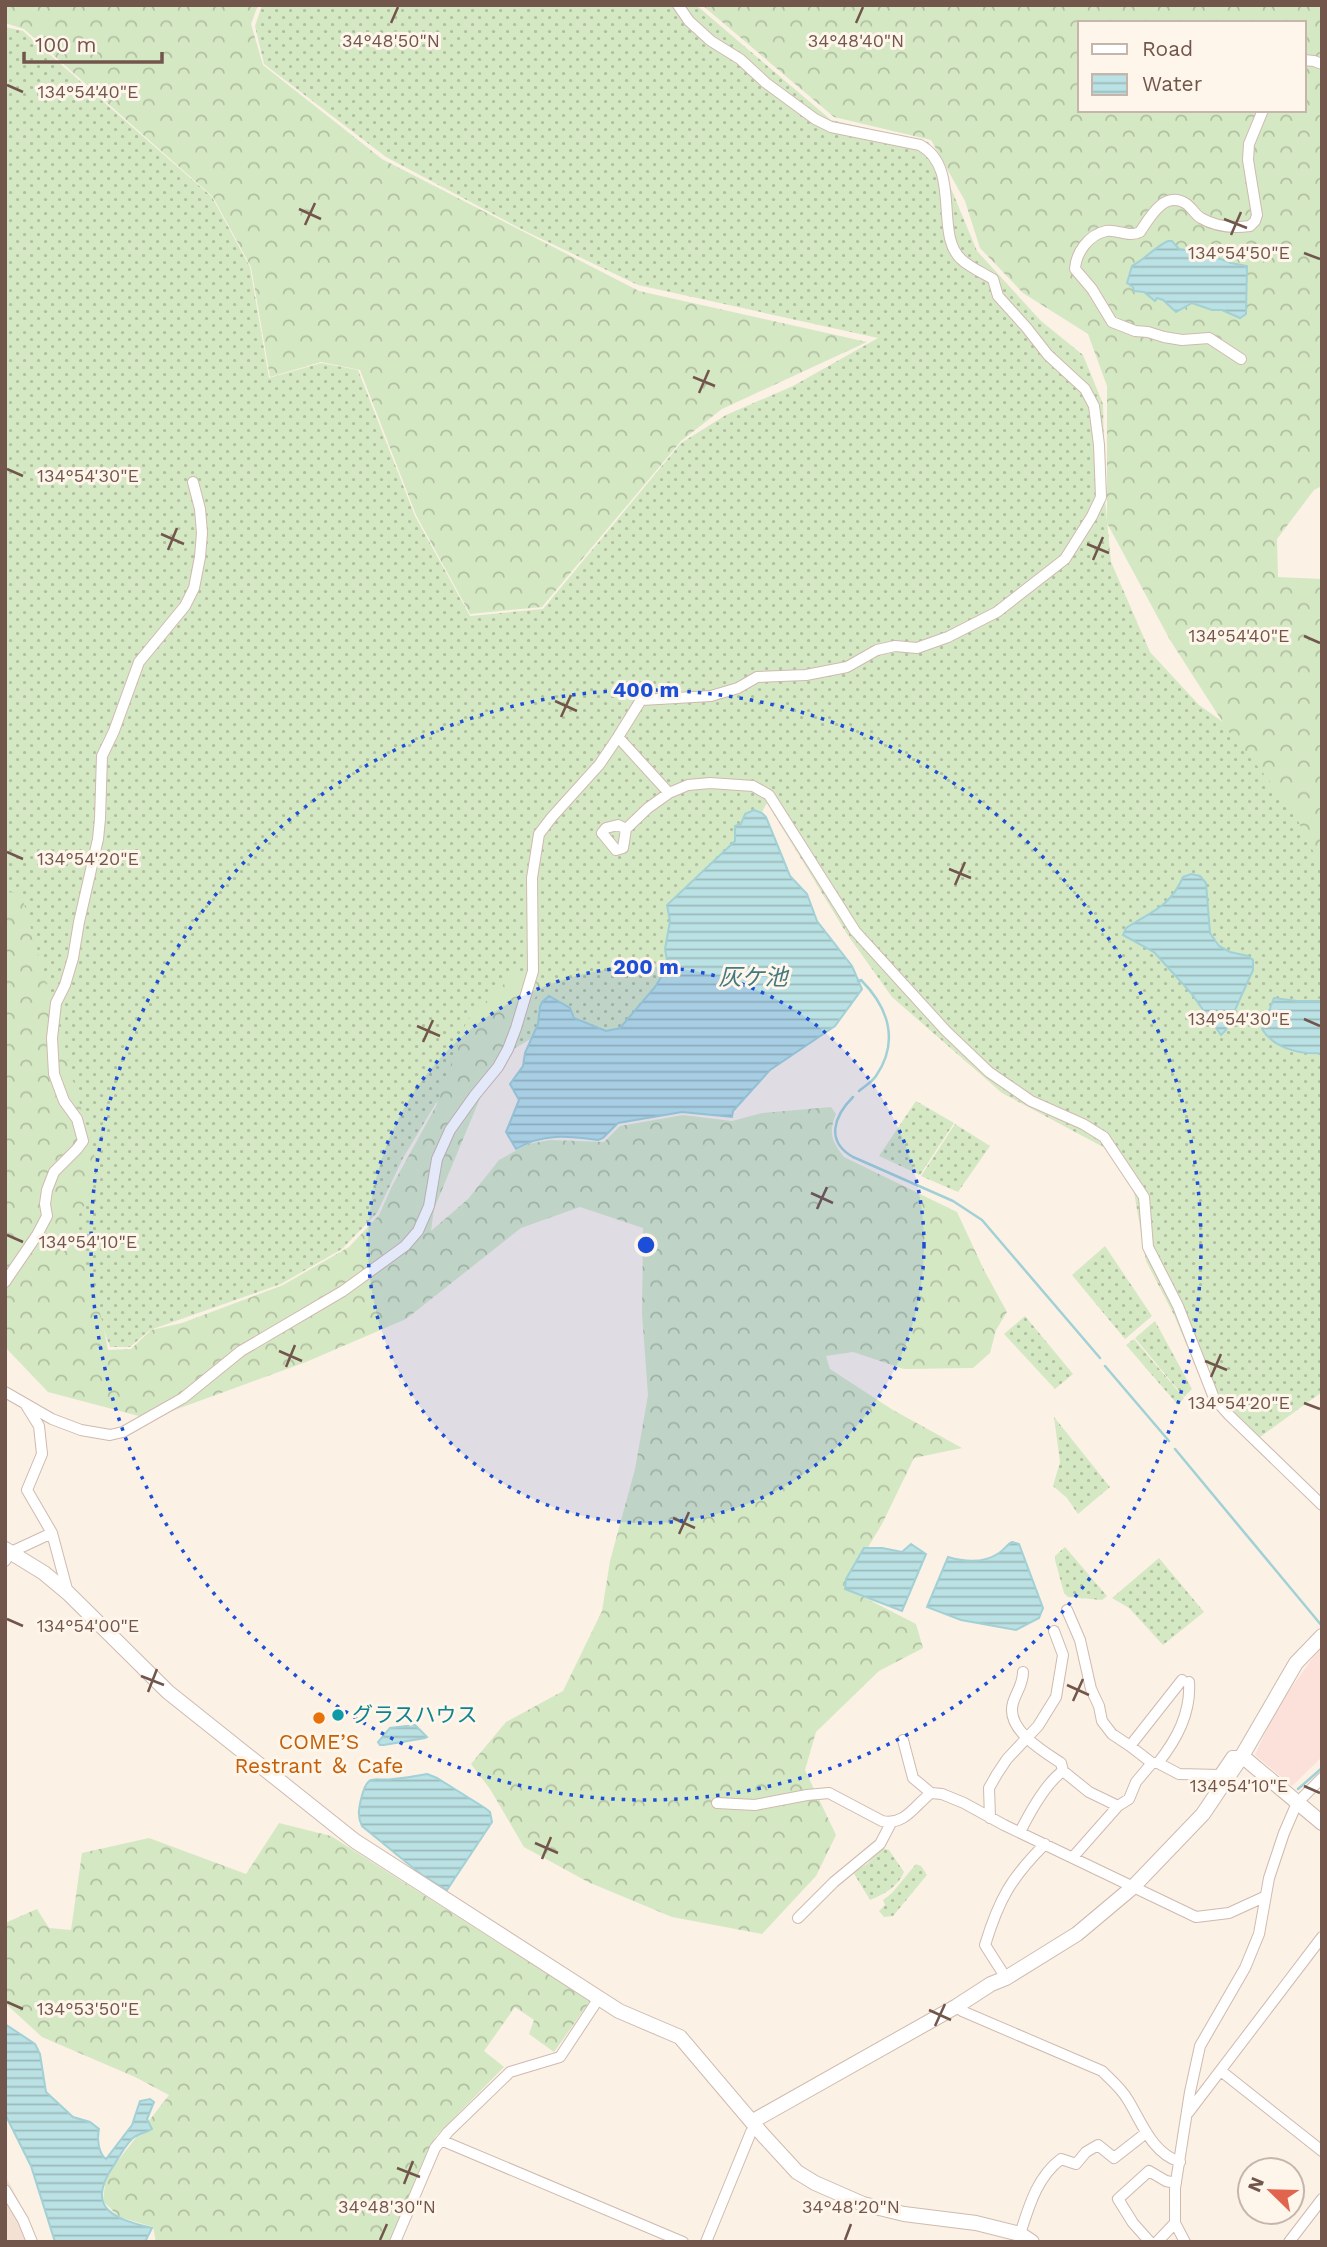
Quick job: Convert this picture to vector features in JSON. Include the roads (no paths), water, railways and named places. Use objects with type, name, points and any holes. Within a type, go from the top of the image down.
[{"type":"street","points":[[5,1392],[52,1419],[81,1430],[110,1435],[123,1432],[183,1398],[241,1352],[342,1291],[405,1246],[418,1231],[429,1206],[437,1159],[450,1130],[498,1068],[516,1028],[533,971],[532,878],[539,834],[599,765],[641,700],[711,696],[738,688],[757,677],[806,675],[847,667],[877,650],[895,646],[917,648],[981,622],[1015,600],[1065,559],[1092,516],[1101,497],[1094,406],[1071,374],[1048,355],[998,296],[993,279],[960,258],[952,243],[943,176],[931,151],[920,145],[831,127],[815,119],[772,88],[740,59],[711,41],[689,21],[678,5]]},
{"type":"street","points":[[1241,359],[1209,338],[1182,340],[1135,331],[1112,322],[1104,313],[1092,289],[1075,269],[1075,260],[1088,241],[1106,231],[1129,235],[1140,232],[1154,211],[1170,200],[1177,199],[1189,205],[1199,217],[1208,222],[1225,227],[1250,226],[1257,215],[1248,160],[1249,144],[1262,112]]},
{"type":"street","points":[[5,1282],[47,1216],[47,1190],[54,1172],[82,1141],[77,1119],[64,1101],[54,1074],[52,1038],[56,1003],[74,958],[79,922],[98,839],[102,756],[139,662],[185,606],[194,588],[202,533],[200,509],[192,482]]},
{"type":"street","points":[[618,737],[669,793]]},
{"type":"street","points":[[626,829],[669,793],[688,785],[710,783],[753,786],[769,795],[855,931],[946,1031],[989,1072],[1031,1101],[1083,1124],[1104,1137],[1144,1197],[1148,1247],[1178,1306],[1214,1398],[1322,1505]]},
{"type":"street","points":[[23,1401],[40,1426],[42,1454],[27,1490],[52,1533],[68,1593]]},
{"type":"street","points":[[7,1554],[52,1533]]},
{"type":"street","points":[[7,1554],[68,1593],[168,1692],[355,1841],[619,2011],[680,2037],[797,2172],[815,2183],[863,2204],[904,2214],[976,2223],[1026,2238],[1036,2188],[1061,2158],[1076,2164],[1086,2152],[1098,2145],[1114,2158],[1146,2133]]},
{"type":"street","points":[[1067,1610],[1080,1640],[1091,1689],[1102,1721],[1112,1734],[1155,1763],[1179,1774],[1219,1775],[1232,1756],[1242,1756],[1322,1823]]},
{"type":"street","points":[[990,1818],[989,1788],[1007,1759],[1026,1740],[1056,1697],[1063,1655],[1054,1631]]},
{"type":"street","points":[[706,2242],[754,2123],[991,1984],[1006,1978],[1077,1934],[1133,1887],[1203,1814],[1242,1756],[1296,1663],[1322,1636]]},
{"type":"street","points":[[1023,1672],[1023,1681],[1012,1706],[1015,1723],[1026,1740],[1061,1763],[1063,1771],[1089,1792],[1118,1805]]},
{"type":"street","points":[[1073,1857],[1118,1805],[1129,1799],[1136,1782],[1170,1748],[1181,1728],[1189,1703],[1186,1681],[1130,1746]]},
{"type":"street","points":[[902,1740],[913,1778],[931,1793],[942,1794],[1196,1917],[1229,1913],[1264,1897]]},
{"type":"street","points":[[1020,1832],[1030,1813],[1063,1771]]},
{"type":"street","points":[[1185,2242],[1175,2223],[1176,2183],[1200,2046],[1245,1968],[1259,1934],[1264,1897],[1284,1833],[1297,1803],[1322,1778]]},
{"type":"street","points":[[717,1803],[755,1805],[829,1793],[882,1821],[891,1823],[908,1816],[931,1793]]},
{"type":"street","points":[[798,1918],[834,1882],[880,1844],[891,1823]]},
{"type":"street","points":[[1006,1978],[985,1945],[1002,1897],[1026,1862],[1045,1844]]},
{"type":"street","points":[[1187,2115],[1322,1937]]},
{"type":"street","points":[[395,2242],[435,2148],[448,2132],[510,2072],[560,2057],[599,1998]]},
{"type":"street","points":[[957,2006],[962,2011],[1102,2071],[1128,2099],[1146,2133],[1162,2152],[1180,2162]]},
{"type":"street","points":[[1221,2071],[1322,2151]]},
{"type":"street","points":[[443,2141],[683,2242]]},
{"type":"street","points":[[1150,2242],[1133,2223],[1118,2199],[1149,2171],[1166,2181],[1176,2183]]},
{"type":"street","points":[[5,2190],[23,2220],[32,2242]]},
{"type":"street","points":[[1289,2242],[1322,2199]]},
{"type":"street","points":[[1157,2242],[1175,2223]]},
{"type":"water","points":[[1168,241],[1172,241],[1179,249],[1206,253],[1247,266],[1246,314],[1240,318],[1222,310],[1212,310],[1192,303],[1176,312],[1163,300],[1157,298],[1155,301],[1144,292],[1134,291],[1127,283],[1132,266]]},
{"type":"water","name":"灰ケ池","points":[[754,810],[766,817],[790,876],[807,894],[817,921],[852,966],[862,989],[835,1026],[770,1070],[733,1111],[732,1117],[682,1112],[618,1123],[598,1140],[546,1138],[516,1149],[506,1132],[519,1100],[510,1084],[523,1066],[525,1053],[538,1024],[542,1002],[549,996],[570,1008],[574,1018],[606,1031],[620,1028],[655,987],[668,966],[665,949],[670,921],[667,905],[735,841],[735,826],[741,824],[745,814]]},
{"type":"water","points":[[1191,874],[1200,876],[1206,883],[1210,933],[1219,946],[1253,960],[1253,970],[1226,1030],[1221,1035],[1191,993],[1154,952],[1123,935],[1126,928],[1166,902],[1183,877]]},
{"type":"water","points":[[1274,998],[1322,1001],[1322,1053],[1288,1049],[1267,1036],[1262,1029]]},
{"type":"water","points":[[1012,1542],[1019,1544],[1043,1608],[1039,1618],[1016,1630],[961,1620],[927,1607],[948,1557],[967,1561],[987,1559]]},
{"type":"water","points":[[911,1544],[926,1554],[902,1611],[845,1589],[846,1579],[864,1548],[902,1552]]},
{"type":"water","points":[[415,1725],[427,1737],[384,1745],[378,1742],[390,1728]]},
{"type":"water","points":[[427,1774],[485,1808],[490,1812],[492,1822],[447,1890],[423,1876],[362,1826],[359,1819],[361,1799],[369,1781]]},
{"type":"water","points":[[5,2024],[35,2044],[40,2054],[46,2092],[73,2117],[90,2122],[99,2129],[99,2145],[106,2159],[132,2125],[140,2101],[150,2099],[154,2102],[147,2119],[152,2129],[135,2136],[127,2144],[105,2180],[102,2192],[103,2201],[115,2215],[152,2228],[145,2242],[55,2242],[31,2166],[5,2114]]},
{"type":"waterway","points":[[858,981],[861,980],[878,1001],[888,1025],[889,1037],[883,1063],[874,1078],[859,1091]]},
{"type":"waterway","points":[[853,1097],[841,1112],[835,1128],[839,1144],[844,1151],[953,1201],[982,1220],[1100,1358]]},
{"type":"waterway","points":[[1105,1366],[1169,1441]]},
{"type":"waterway","points":[[1175,1449],[1322,1626]]},
{"type":"waterway","points":[[1298,1789],[1322,1768]]},
{"type":"place","name":"グラスハウス","points":[[338,1715]]},
{"type":"place","name":"COME’S Restrant ＆ Cafe","points":[[319,1718]]}]
